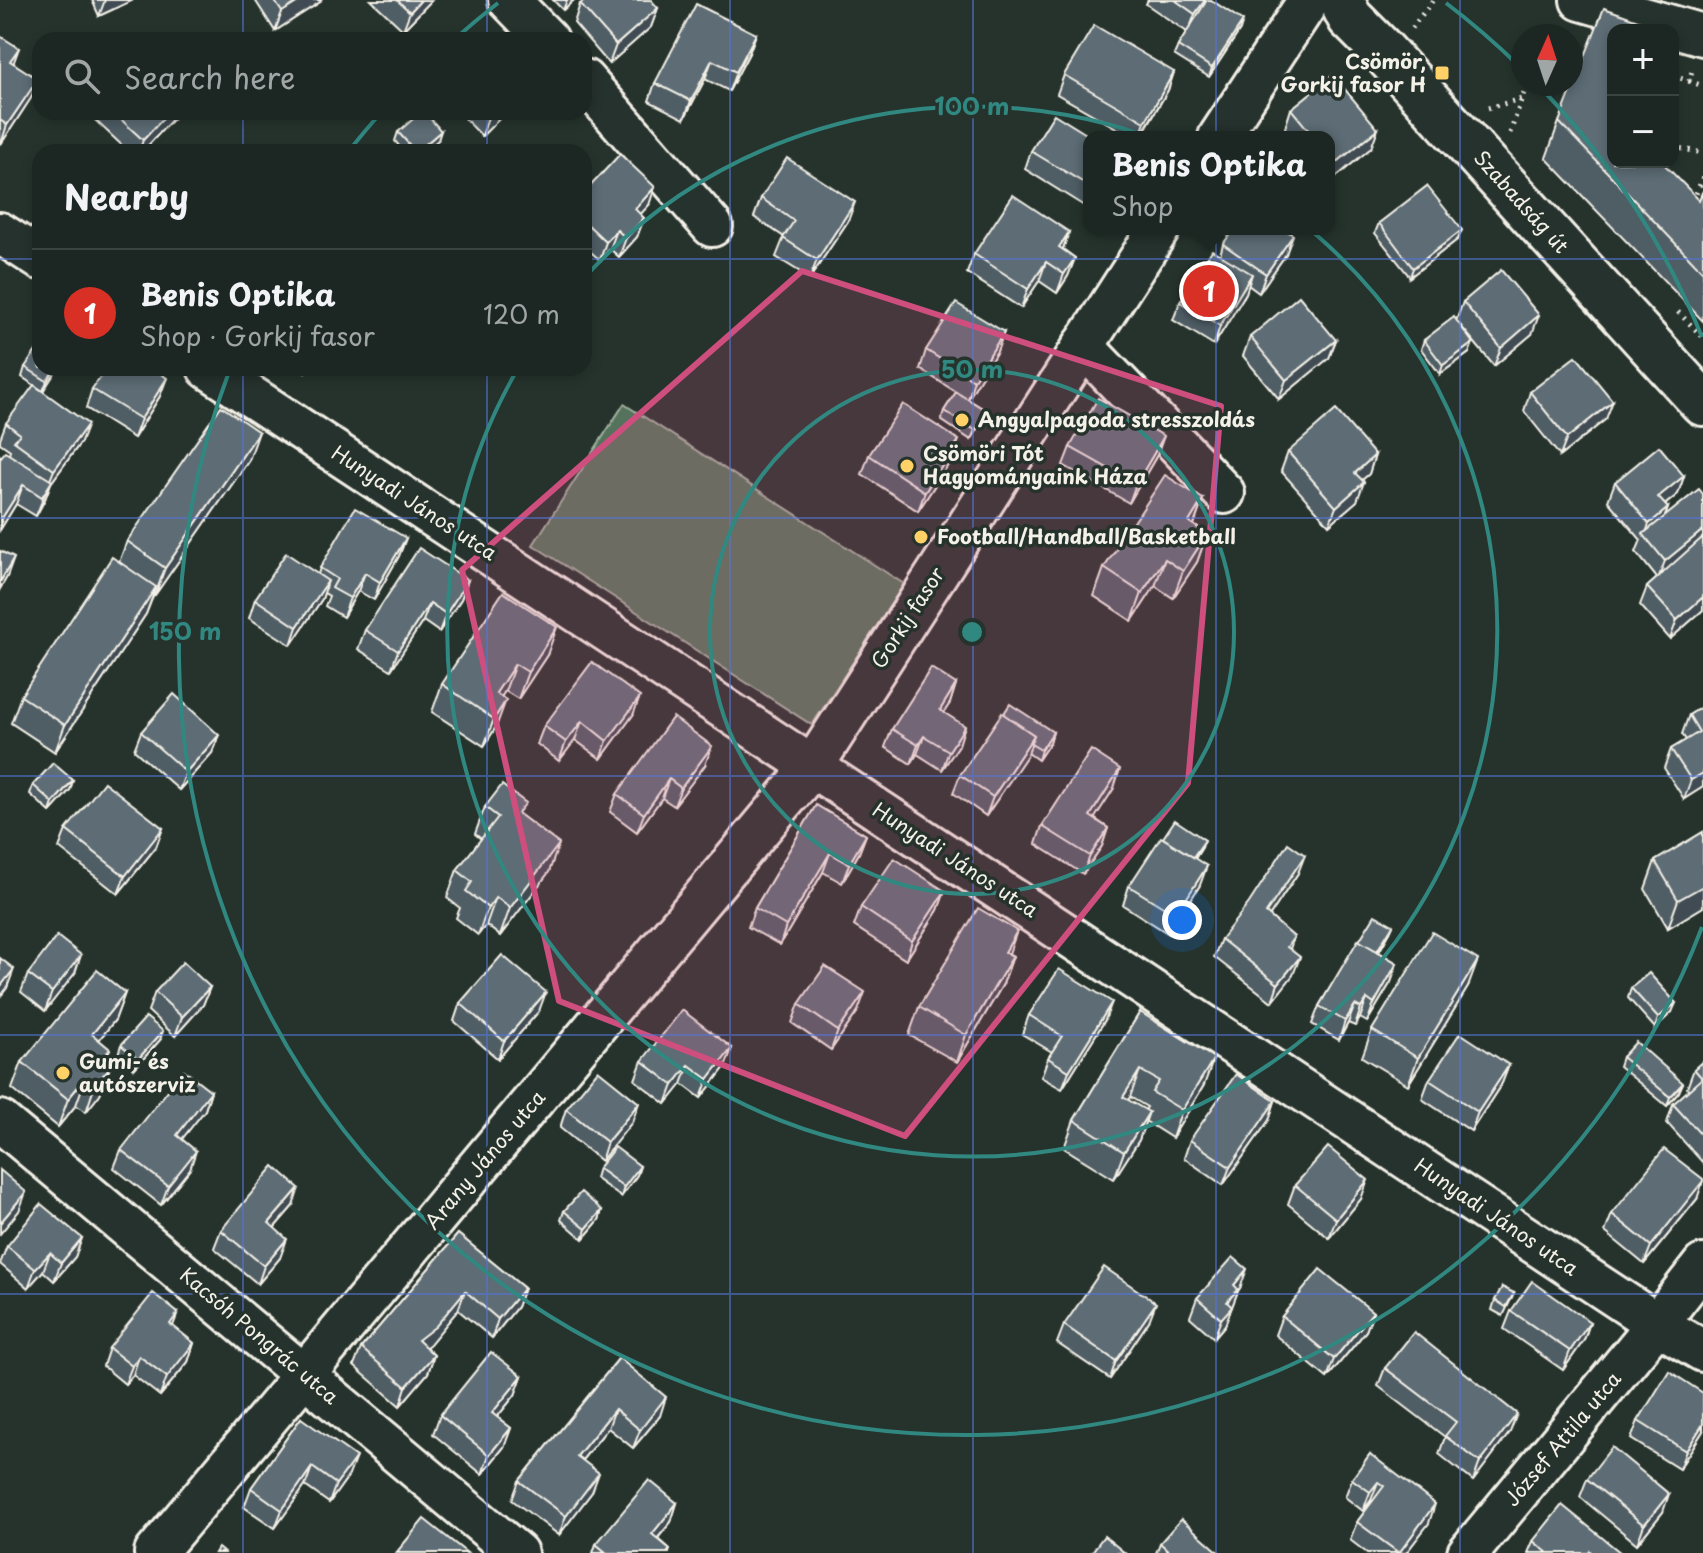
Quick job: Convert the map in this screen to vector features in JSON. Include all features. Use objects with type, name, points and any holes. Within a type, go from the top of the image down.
[{"type":"street","points":[[509,0],[540,32]]},
{"type":"street","points":[[1223,131],[1309,0]]},
{"type":"street","name":"Szabadság út","points":[[1341,0],[1350,18],[1703,403]]},
{"type":"street","points":[[1581,0],[1698,52]]},
{"type":"street","points":[[592,89],[712,226]]},
{"type":"street","points":[[0,233],[32,254]]},
{"type":"street","name":"Gorkij fasor","points":[[813,766],[1155,235]]},
{"type":"street","points":[[1083,346],[1224,493]]},
{"type":"street","name":"Hunyadi János utca","points":[[220,376],[1657,1324],[1703,1351]]},
{"type":"street","name":"Arany János utca","points":[[155,1553],[813,766]]},
{"type":"street","name":"Kacsóh Pongrác utca","points":[[0,1121],[517,1553]]},
{"type":"street","name":"József Attila utca","points":[[1468,1553],[1703,1265]]},
{"type":"path","points":[[1409,32],[1433,0]]},
{"type":"path","points":[[1689,81],[1698,52]]},
{"type":"path","points":[[1679,78],[1703,86]]},
{"type":"path","points":[[1508,139],[1523,96]]},
{"type":"path","points":[[1479,110],[1522,99]]},
{"type":"path","points":[[1679,148],[1703,153]]},
{"type":"path","points":[[1689,213],[1703,177]]},
{"type":"highlighted area","points":[[802,271],[1221,406],[1188,783],[905,1136],[559,1001],[462,570]]},
{"type":"green space","points":[[624,404],[904,584],[812,725],[533,545]]},
{"type":"building","points":[[274,0],[301,0],[282,12]]},
{"type":"building","points":[[397,0],[421,0],[410,12]]},
{"type":"building","points":[[586,0],[651,0],[658,8],[616,45],[580,4]]},
{"type":"building","points":[[1175,0],[1205,0],[1195,14]]},
{"type":"building","points":[[1207,0],[1243,21],[1212,68],[1178,46]]},
{"type":"building","points":[[696,4],[756,34],[736,72],[712,60],[691,101],[655,83]]},
{"type":"building","points":[[1604,8],[1649,24],[1607,24],[1607,168],[1668,168],[1699,200],[1703,191],[1703,272],[1559,122],[1569,96],[1583,96],[1583,61]]},
{"type":"building","points":[[1094,25],[1174,72],[1145,122],[1064,75]]},
{"type":"building","points":[[0,36],[19,48],[10,61],[32,75],[32,88],[7,125],[0,120]]},
{"type":"building","points":[[1333,75],[1378,129],[1336,163],[1335,131],[1309,131],[1291,109]]},
{"type":"building","points":[[1054,114],[1083,132],[1083,182],[1031,151]]},
{"type":"building","points":[[122,120],[162,120],[143,140]]},
{"type":"building","points":[[412,120],[432,120],[441,131],[426,144],[409,144],[398,132]]},
{"type":"building","points":[[620,154],[655,187],[635,209],[644,218],[626,238],[617,230],[606,242],[592,229],[592,184]]},
{"type":"building","points":[[787,158],[855,202],[817,260],[783,238],[794,221],[761,198]]},
{"type":"building","points":[[1427,186],[1462,230],[1413,268],[1379,223]]},
{"type":"building","points":[[1013,195],[1069,232],[1059,247],[1075,258],[1064,274],[1046,262],[1028,289],[974,254]]},
{"type":"building","points":[[1230,235],[1293,235],[1266,274],[1223,244]]},
{"type":"building","points":[[1212,250],[1252,274],[1220,326],[1180,302]]},
{"type":"building","points":[[1501,270],[1539,315],[1501,348],[1463,302]]},
{"type":"building","points":[[1299,296],[1336,340],[1286,380],[1250,337]]},
{"type":"building","points":[[956,303],[1004,332],[974,380],[926,350]]},
{"type":"building","points":[[1454,317],[1473,343],[1443,365],[1424,340]]},
{"type":"building","points":[[1576,356],[1613,401],[1567,438],[1530,392]]},
{"type":"building","points":[[32,357],[32,371],[25,367]]},
{"type":"building","points":[[101,376],[167,378],[141,419],[92,389]]},
{"type":"building","points":[[34,385],[88,424],[54,470],[14,441],[20,434],[6,423]]},
{"type":"building","points":[[956,392],[987,411],[975,430],[944,411]]},
{"type":"building","points":[[1098,398],[1164,436],[1136,484],[1070,447]]},
{"type":"building","name":"Csömöri Tót Hagyományaink Háza","points":[[903,404],[959,440],[925,492],[869,455]]},
{"type":"building","points":[[221,406],[259,432],[165,568],[127,541]]},
{"type":"building","points":[[1336,410],[1375,455],[1355,473],[1364,482],[1336,507],[1288,452]]},
{"type":"building","points":[[1659,446],[1684,476],[1658,497],[1668,508],[1649,524],[1615,482]]},
{"type":"building","points":[[5,452],[52,481],[42,497],[23,485],[2,518],[0,456]]},
{"type":"building","points":[[1165,475],[1203,499],[1189,522],[1207,534],[1183,571],[1165,559],[1142,593],[1104,568]]},
{"type":"building","points":[[1699,489],[1703,494],[1703,530],[1665,561],[1643,534]]},
{"type":"building","points":[[355,508],[406,538],[380,582],[365,573],[350,598],[332,588],[337,579],[320,568]]},
{"type":"building","points":[[1703,537],[1703,597],[1677,620],[1647,587]]},
{"type":"building","points":[[419,548],[468,580],[446,614],[430,603],[398,651],[365,630]]},
{"type":"building","points":[[0,551],[14,558],[0,582]]},
{"type":"building","points":[[286,553],[328,581],[297,627],[255,599]]},
{"type":"building","points":[[112,557],[156,587],[65,725],[21,696]]},
{"type":"building","points":[[503,592],[557,627],[528,672],[515,664],[496,693],[506,700],[494,719],[442,684]]},
{"type":"building","points":[[592,662],[640,697],[607,741],[582,721],[566,742],[544,726]]},
{"type":"building","points":[[931,668],[956,684],[940,710],[965,726],[949,751],[924,736],[918,745],[892,729]]},
{"type":"building","points":[[174,694],[219,735],[186,772],[141,732]]},
{"type":"building","points":[[1010,704],[1053,732],[1041,750],[1031,744],[1034,735],[1003,715]]},
{"type":"building","points":[[1703,706],[1703,773],[1691,780],[1671,749],[1699,732],[1689,715]]},
{"type":"building","points":[[1002,713],[1034,735],[993,797],[960,775]]},
{"type":"building","points":[[673,717],[712,746],[681,788],[669,779],[644,814],[617,794]]},
{"type":"building","points":[[1091,750],[1120,769],[1090,816],[1108,828],[1090,856],[1042,826]]},
{"type":"building","points":[[53,763],[73,780],[53,803],[33,785]]},
{"type":"building","points":[[104,782],[163,828],[125,876],[66,830]]},
{"type":"building","points":[[502,785],[526,803],[518,813],[559,844],[510,908],[496,897],[488,908],[466,891],[472,882],[457,870],[498,817],[485,807]]},
{"type":"building","points":[[816,805],[866,835],[849,864],[830,853],[786,926],[755,908]]},
{"type":"building","points":[[1175,820],[1205,840],[1193,857],[1163,838]]},
{"type":"building","points":[[1703,832],[1703,886],[1678,900],[1655,861]]},
{"type":"building","points":[[1161,837],[1207,866],[1176,915],[1129,886]]},
{"type":"building","points":[[1288,843],[1305,855],[1266,913],[1294,937],[1287,947],[1300,957],[1278,984],[1221,939]]},
{"type":"building","points":[[894,858],[945,891],[912,941],[861,907]]},
{"type":"building","points":[[978,908],[1017,931],[1005,952],[1013,956],[966,1035],[919,1007]]},
{"type":"building","points":[[1375,915],[1393,925],[1377,951],[1359,941]]},
{"type":"building","points":[[1432,932],[1478,960],[1418,1058],[1372,1030]]},
{"type":"building","points":[[57,936],[81,955],[52,992],[28,974]]},
{"type":"building","points":[[1358,940],[1397,963],[1374,1004],[1367,999],[1361,1008],[1355,1005],[1345,1021],[1319,1006]]},
{"type":"building","points":[[502,955],[546,992],[504,1041],[460,1003]]},
{"type":"building","points":[[0,958],[14,969],[0,987]]},
{"type":"building","points":[[183,962],[210,987],[182,1017],[155,992]]},
{"type":"building","points":[[825,966],[865,992],[838,1031],[799,1004]]},
{"type":"building","points":[[1059,969],[1112,1002],[1069,1071],[1048,1058],[1062,1036],[1029,1015]]},
{"type":"building","points":[[97,970],[125,993],[92,1034],[110,1049],[101,1060],[110,1067],[95,1085],[86,1077],[68,1099],[22,1062]]},
{"type":"building","points":[[1649,973],[1676,1003],[1658,1018],[1631,988]]},
{"type":"building","points":[[682,1010],[732,1048],[708,1079],[689,1065],[673,1085],[642,1061]]},
{"type":"building","points":[[1140,1012],[1214,1058],[1182,1110],[1152,1092],[1159,1081],[1140,1070],[1123,1097],[1149,1112],[1124,1152],[1074,1120]]},
{"type":"building","points":[[146,1017],[163,1031],[138,1059],[121,1045]]},
{"type":"building","points":[[1460,1033],[1509,1065],[1478,1112],[1429,1080]]},
{"type":"building","points":[[1636,1042],[1683,1083],[1670,1097],[1622,1057]]},
{"type":"building","points":[[1703,1061],[1703,1137],[1673,1104],[1702,1078],[1694,1069]]},
{"type":"building","points":[[184,1070],[211,1091],[177,1135],[196,1151],[168,1186],[121,1150]]},
{"type":"building","points":[[598,1070],[639,1103],[607,1142],[566,1109]]},
{"type":"building","points":[[1236,1074],[1275,1101],[1230,1167],[1190,1140]]},
{"type":"building","points":[[615,1147],[640,1166],[624,1187],[598,1168]]},
{"type":"building","points":[[1328,1147],[1368,1180],[1336,1219],[1295,1185]]},
{"type":"building","points":[[1664,1149],[1703,1181],[1651,1246],[1612,1214]]},
{"type":"building","points":[[274,1166],[299,1188],[269,1223],[287,1239],[264,1266],[221,1230]]},
{"type":"building","points":[[0,1170],[26,1192],[0,1223]]},
{"type":"building","points":[[581,1192],[602,1210],[586,1229],[564,1211]]},
{"type":"building","points":[[41,1204],[82,1238],[61,1263],[50,1253],[35,1269],[7,1246]]},
{"type":"building","points":[[458,1234],[524,1288],[498,1319],[465,1291],[436,1326],[418,1340],[434,1355],[406,1387],[361,1348]]},
{"type":"building","points":[[1233,1257],[1247,1269],[1234,1285],[1238,1289],[1227,1302],[1232,1307],[1221,1319],[1197,1298]]},
{"type":"building","points":[[1104,1267],[1156,1303],[1116,1361],[1064,1325]]},
{"type":"building","points":[[1320,1269],[1373,1312],[1334,1359],[1282,1316]]},
{"type":"building","points":[[1532,1281],[1590,1322],[1570,1351],[1511,1311]]},
{"type":"building","points":[[1502,1287],[1514,1293],[1506,1307],[1495,1300]]},
{"type":"building","points":[[153,1293],[178,1313],[170,1324],[194,1343],[167,1377],[139,1356],[132,1366],[109,1348]]},
{"type":"building","points":[[1414,1332],[1517,1414],[1480,1462],[1445,1436],[1456,1422],[1385,1368]]},
{"type":"building","points":[[491,1352],[522,1376],[492,1413],[511,1428],[489,1455],[440,1415]]},
{"type":"building","points":[[619,1358],[666,1397],[640,1430],[615,1409],[577,1456],[599,1473],[566,1516],[519,1481]]},
{"type":"building","points":[[1669,1371],[1703,1393],[1703,1424],[1686,1451],[1638,1421]]},
{"type":"building","points":[[301,1418],[356,1457],[336,1484],[312,1467],[282,1510],[251,1488]]},
{"type":"building","points":[[1612,1447],[1669,1494],[1644,1525],[1587,1479]]},
{"type":"building","points":[[1370,1454],[1435,1504],[1399,1553],[1357,1522],[1384,1486],[1378,1482],[1370,1492],[1352,1479]]},
{"type":"building","points":[[649,1480],[677,1503],[652,1534],[670,1549],[667,1553],[607,1553],[596,1544]]},
{"type":"building","points":[[1562,1505],[1621,1553],[1548,1553],[1533,1541]]},
{"type":"building","points":[[424,1519],[467,1553],[396,1553]]},
{"type":"building","points":[[1181,1519],[1220,1553],[1171,1553],[1160,1543]]},
{"type":"building","points":[[1104,1536],[1125,1553],[1091,1553]]},
{"type":"place","name":"Csömör, Gorkij fasor H","points":[[1442,73]]},
{"type":"place","name":"Benis Optika","points":[[1209,291]]},
{"type":"place","name":"Angyalpagoda stresszoldás","points":[[962,420]]},
{"type":"place","name":"Csömöri Tót Hagyományaink Háza","points":[[907,466]]},
{"type":"place","name":"Football/Handball/Basketball","points":[[921,537]]},
{"type":"place","name":"Gumi- és autószerviz","points":[[63,1073]]}]
